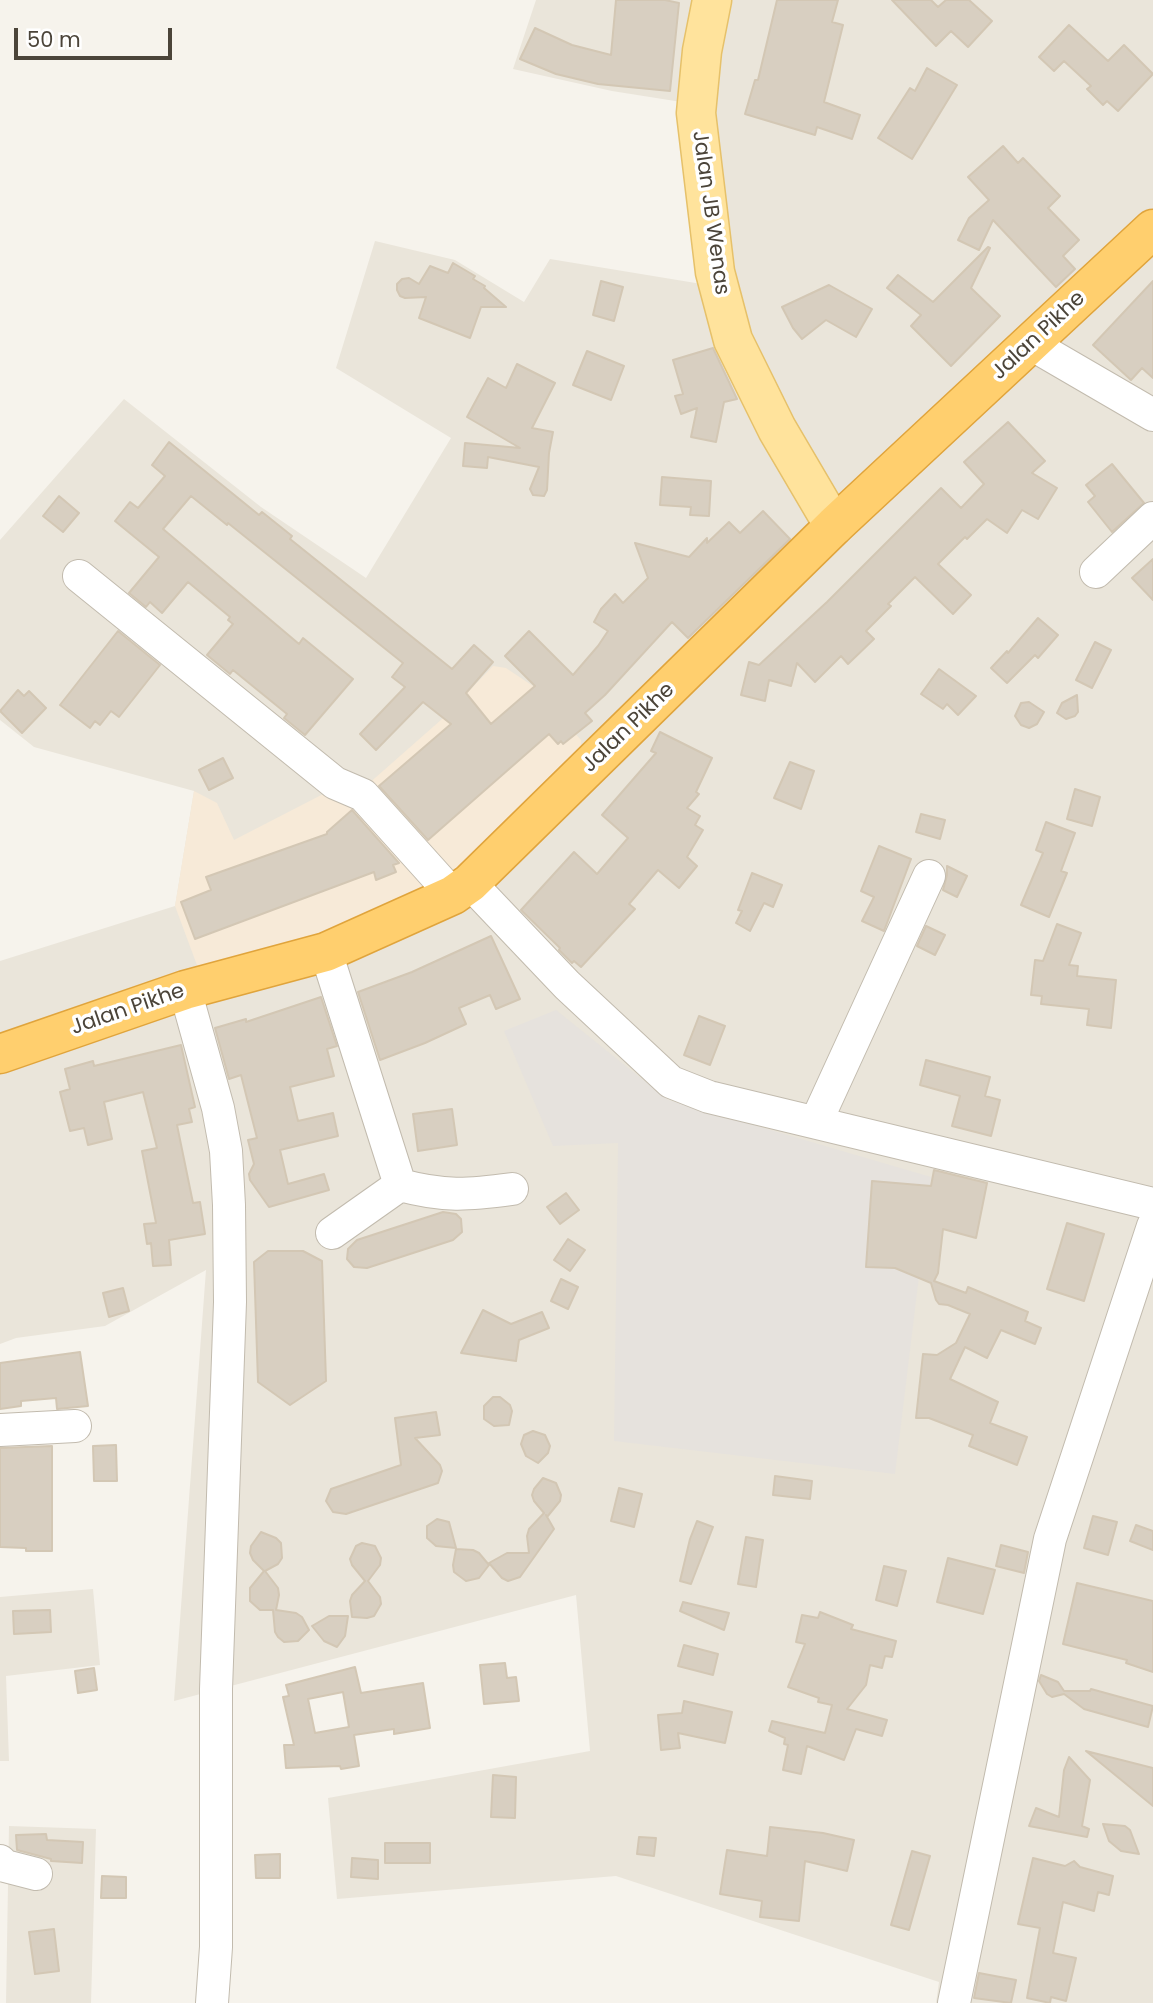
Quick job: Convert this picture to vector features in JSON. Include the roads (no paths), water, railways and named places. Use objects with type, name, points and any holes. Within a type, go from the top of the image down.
[{"type":"highway","name":"Jalan Pikhe","points":[[0,1054],[186,990],[326,951],[462,889],[844,518],[1153,229]]},
{"type":"main road","name":"Jalan JB Wenas","points":[[712,0],[702,51],[696,113],[715,272],[733,340],[777,429],[844,518]]},
{"type":"main road","name":"Jalan JB Wenas","points":[[733,0],[717,109],[735,264],[753,328],[844,518]]},
{"type":"street","points":[[1031,344],[1153,415]]},
{"type":"street","points":[[1097,572],[1153,518]]},
{"type":"street","points":[[79,576],[335,783],[363,795],[671,1082],[709,1097],[1153,1204]]},
{"type":"street","points":[[816,1122],[929,876]]},
{"type":"street","points":[[326,951],[400,1185]]},
{"type":"street","points":[[186,990],[218,1108],[226,1151],[229,1205],[230,1302],[216,1689],[216,1947],[212,2003]]},
{"type":"street","points":[[400,1185],[432,1194],[465,1195],[512,1189]]},
{"type":"street","points":[[332,1233],[400,1185]]},
{"type":"street","points":[[954,2003],[1050,1539],[1153,1226]]},
{"type":"street","points":[[0,1430],[75,1426]]},
{"type":"street","points":[[0,1861],[5,1866],[36,1874]]}]
